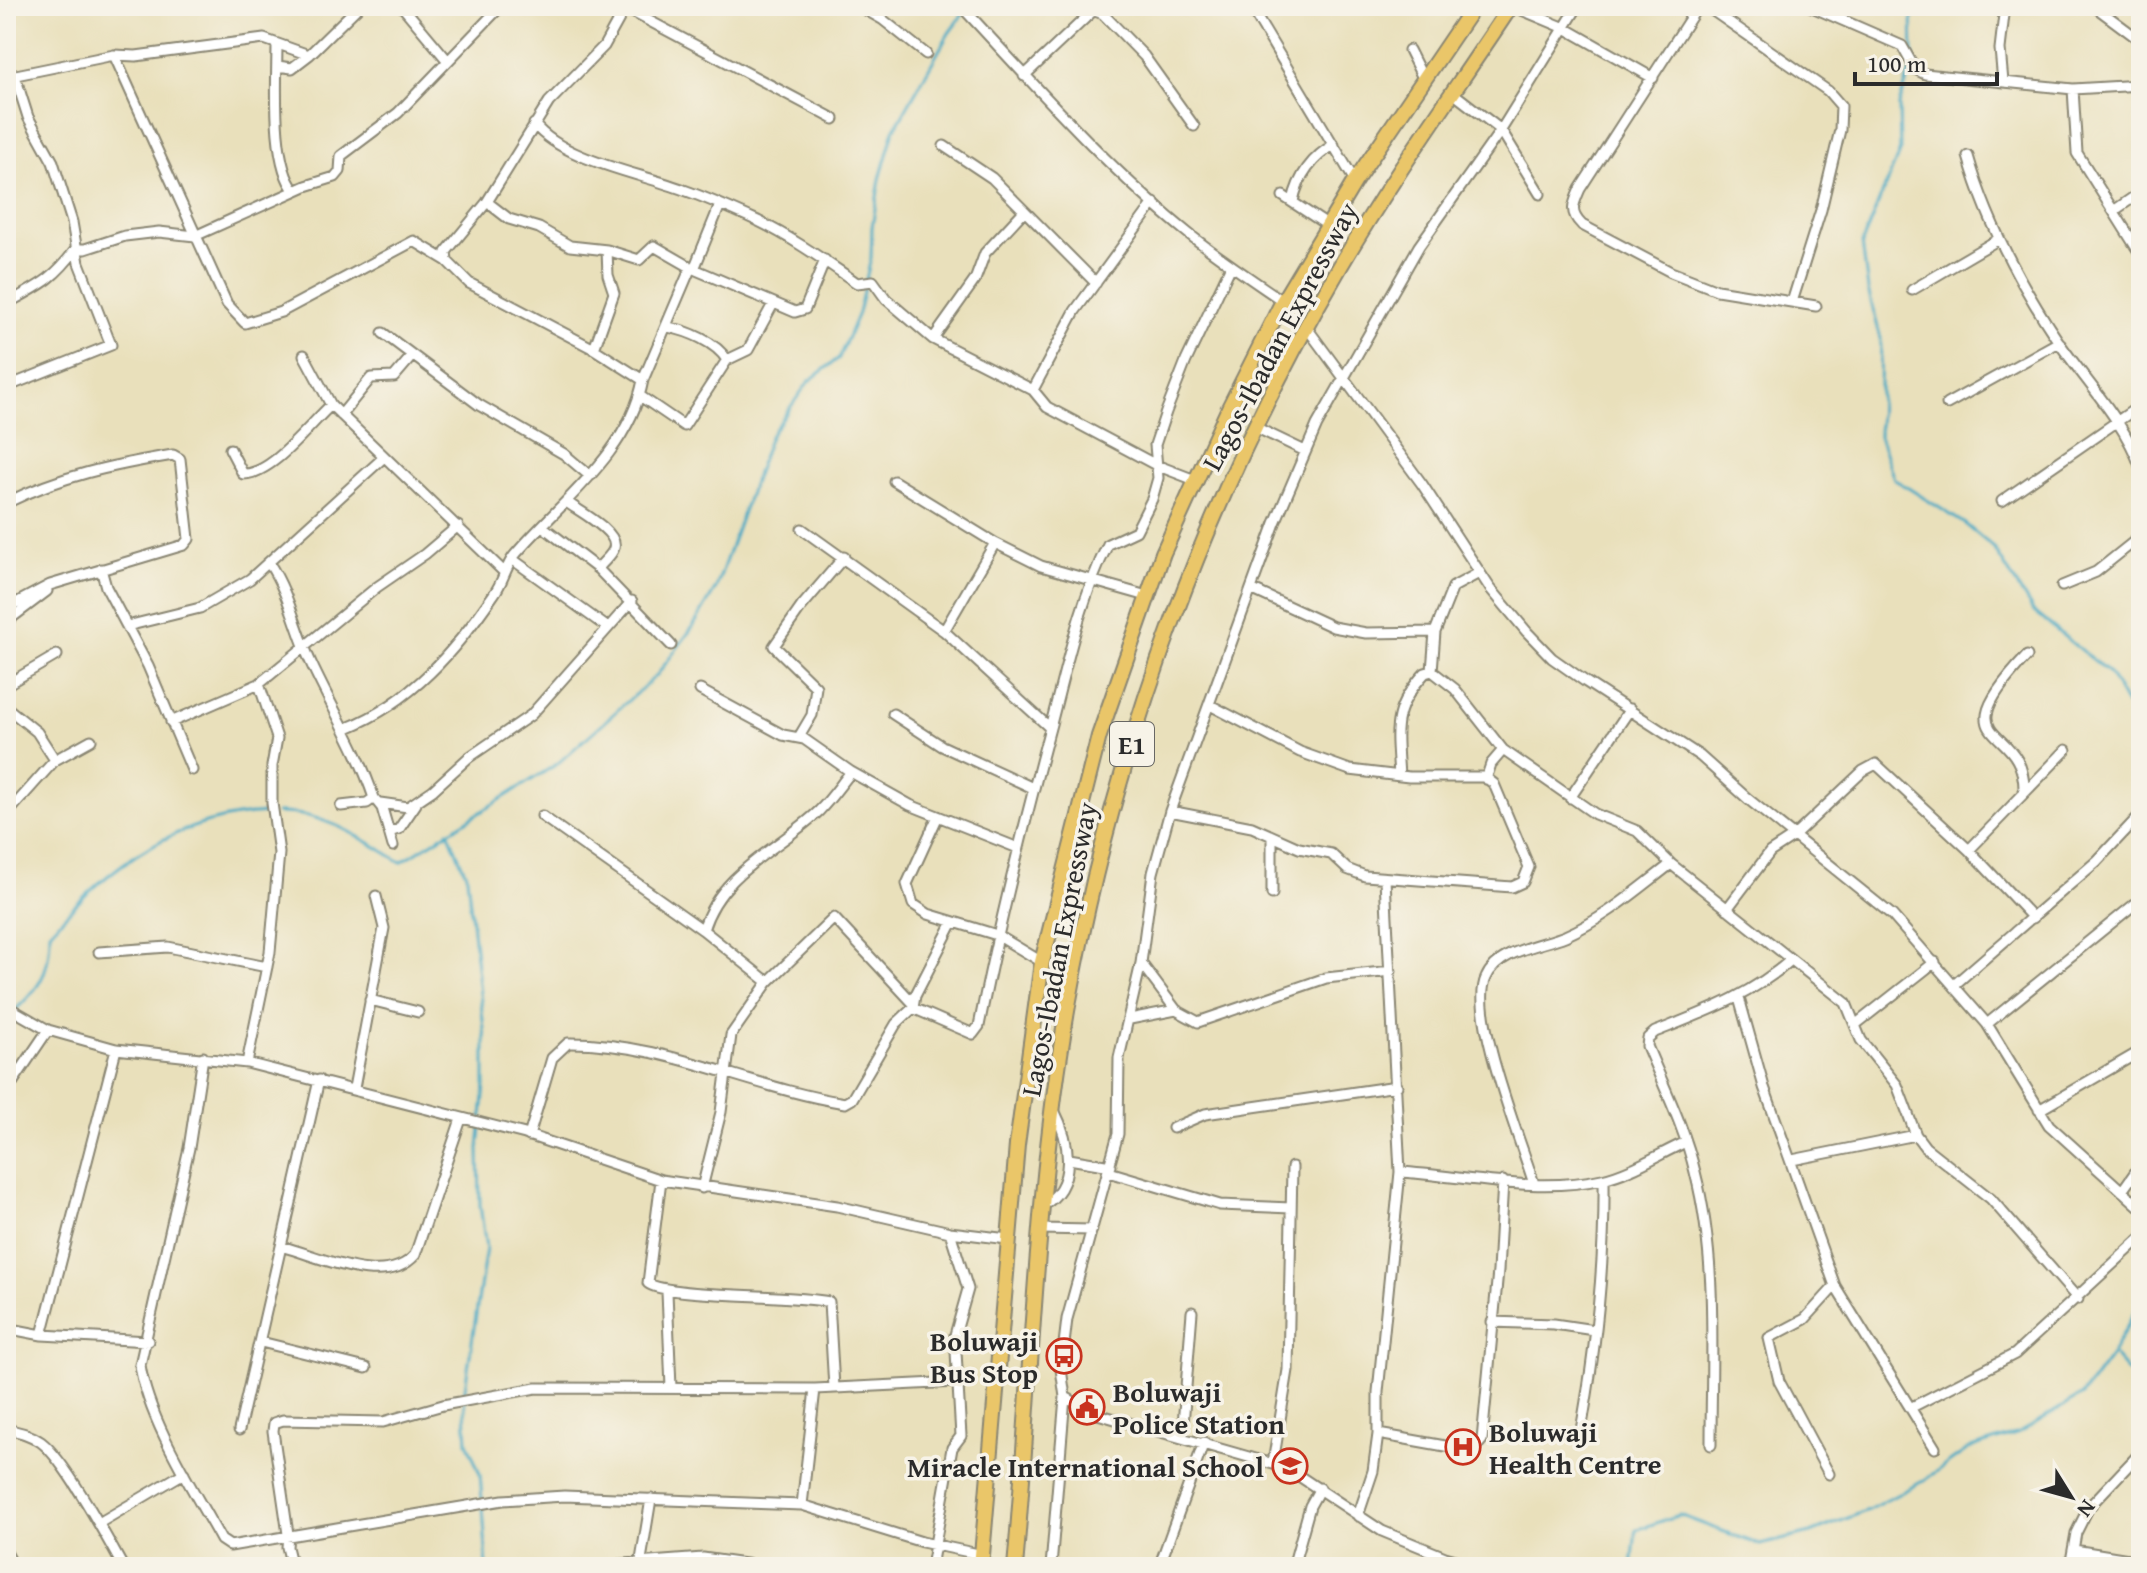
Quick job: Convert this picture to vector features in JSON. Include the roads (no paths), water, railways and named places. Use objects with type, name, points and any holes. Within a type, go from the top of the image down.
[{"type":"highway","name":"Lagos-Ibadan Expressway","points":[[982,1561],[1017,1145],[1042,962],[1099,736],[1147,596],[1195,480],[1283,301],[1355,181],[1474,6]]},
{"type":"highway","name":"Lagos-Ibadan Expressway","points":[[1015,1567],[1042,1206],[1052,1107],[1069,999],[1111,812],[1171,622],[1255,427],[1342,263],[1512,6]]},
{"type":"street","points":[[277,66],[292,68],[359,6]]},
{"type":"street","points":[[402,6],[448,61]]},
{"type":"street","points":[[76,249],[125,236],[159,232],[195,236],[295,191],[335,177],[340,171],[341,156],[398,113],[501,6]]},
{"type":"street","points":[[859,6],[882,19],[926,54]]},
{"type":"street","points":[[961,6],[1024,76],[1154,203],[1231,266],[1283,301]]},
{"type":"street","points":[[1250,6],[1355,181]]},
{"type":"street","points":[[1512,6],[1565,28],[1653,78]]},
{"type":"street","points":[[1062,1567],[1051,1565],[1065,1397],[1061,1369],[1067,1319],[1077,1272],[1092,1230],[1118,1134],[1119,1058],[1141,963],[1153,873],[1170,811],[1305,451],[1343,377],[1419,246],[1501,130],[1578,6]]},
{"type":"street","points":[[1698,6],[1580,189],[1572,208],[1573,217],[1649,261],[1705,286],[1816,306]]},
{"type":"street","points":[[1706,6],[1828,91],[1841,106],[1840,130],[1821,210],[1792,302]]},
{"type":"street","points":[[1810,6],[1902,46],[1915,69],[1925,74],[2073,89],[2141,85]]},
{"type":"street","points":[[2003,82],[2000,49],[2005,6]]},
{"type":"street","points":[[2094,6],[2141,41]]},
{"type":"street","points":[[447,261],[446,252],[487,202],[549,102],[604,46],[626,7],[834,119]]},
{"type":"street","points":[[1024,76],[1084,16],[1096,8],[1144,56],[1194,126]]},
{"type":"street","points":[[6,387],[111,345],[76,249],[72,222],[53,162],[28,117],[11,77],[68,62],[114,55],[136,56],[264,39],[309,55]]},
{"type":"street","points":[[277,44],[281,152],[289,185],[295,191]]},
{"type":"street","points":[[1409,50],[1423,78]]},
{"type":"street","points":[[114,55],[227,304],[245,323],[281,312],[414,241],[447,261],[469,283],[594,349],[643,380]]},
{"type":"street","points":[[2073,89],[2077,153],[2141,255]]},
{"type":"street","points":[[1453,93],[1501,130],[1540,194]]},
{"type":"street","points":[[534,124],[547,140],[758,221],[825,260],[857,283],[873,281],[886,299],[933,339],[1033,390],[1047,407],[1156,465],[1195,480]]},
{"type":"street","points":[[1293,201],[1302,176],[1320,152],[1334,145]]},
{"type":"street","points":[[944,146],[992,178],[1096,283]]},
{"type":"street","points":[[1968,156],[1999,239],[2059,342],[2116,421],[2141,468]]},
{"type":"street","points":[[2115,210],[2141,192]]},
{"type":"street","points":[[1283,196],[1327,225]]},
{"type":"street","points":[[487,202],[509,219],[539,228],[570,246],[607,250],[639,260],[654,246],[692,268],[773,304],[802,312],[825,260]]},
{"type":"street","points":[[1033,390],[1075,311],[1154,203]]},
{"type":"street","points":[[347,728],[405,697],[438,666],[479,617],[499,588],[512,559],[568,503],[618,440],[640,396],[643,380],[720,205]]},
{"type":"street","points":[[933,339],[975,280],[985,253],[1024,211]]},
{"type":"street","points":[[1912,290],[1999,239]]},
{"type":"street","points":[[6,304],[36,284],[55,277],[76,249]]},
{"type":"street","points":[[594,349],[614,293],[608,275],[607,250]]},
{"type":"street","points":[[702,1188],[721,1112],[731,1035],[768,982],[834,918],[913,1006],[973,1034],[979,1026],[1018,848],[1090,581],[1108,544],[1136,531],[1152,499],[1158,478],[1155,445],[1166,412],[1186,361],[1231,266]]},
{"type":"street","points":[[640,396],[684,426],[727,360],[748,350],[773,304]]},
{"type":"street","points":[[668,327],[685,330],[717,349],[727,360]]},
{"type":"street","points":[[1307,328],[1444,515],[1479,573],[1527,632],[1552,658],[1700,756],[1793,837],[1858,885],[1935,962],[1987,1024],[2039,1110],[2067,1144],[2141,1208]]},
{"type":"street","points":[[383,333],[479,405],[564,454],[590,476]]},
{"type":"street","points":[[1947,404],[2059,342]]},
{"type":"street","points":[[304,355],[331,405],[504,572]]},
{"type":"street","points":[[341,415],[371,378],[394,377],[412,356]]},
{"type":"street","points":[[230,449],[243,474],[255,472],[292,446],[301,433],[331,405]]},
{"type":"street","points":[[2002,501],[2141,405]]},
{"type":"street","points":[[1255,427],[1305,451]]},
{"type":"street","points":[[6,502],[94,468],[177,457],[189,539],[184,545],[50,585],[16,603],[6,600]]},
{"type":"street","points":[[127,626],[200,608],[250,579],[383,458]]},
{"type":"street","points":[[894,481],[995,543],[1041,566],[1147,596]]},
{"type":"street","points":[[568,503],[611,534],[615,543],[598,569]]},
{"type":"street","points":[[171,722],[259,684],[377,587],[425,554],[458,526]]},
{"type":"street","points":[[542,526],[598,569],[671,645]]},
{"type":"street","points":[[802,529],[944,631],[1050,728]]},
{"type":"street","points":[[2062,586],[2096,572],[2141,536]]},
{"type":"street","points":[[944,631],[995,543]]},
{"type":"street","points":[[799,737],[812,715],[816,687],[774,646],[802,606],[844,557]]},
{"type":"street","points":[[512,559],[608,628]]},
{"type":"street","points":[[269,563],[283,584],[305,648],[347,728],[393,846]]},
{"type":"street","points":[[101,569],[106,587],[127,626],[192,770]]},
{"type":"street","points":[[1432,671],[1435,632],[1453,587],[1479,573]]},
{"type":"street","points":[[6,622],[45,594],[50,585]]},
{"type":"street","points":[[1251,589],[1333,627],[1366,633],[1435,632]]},
{"type":"street","points":[[341,806],[377,801],[392,808],[408,807],[418,801],[468,758],[531,715],[632,601]]},
{"type":"street","points":[[6,685],[57,655]]},
{"type":"street","points":[[2024,793],[2021,768],[1987,727],[1985,715],[1998,687],[2027,656]]},
{"type":"street","points":[[1432,671],[1455,689],[1503,750],[1595,814],[1637,831],[1671,864],[1846,1003],[1861,1040],[1897,1085],[1916,1135],[1925,1147],[1991,1199],[2078,1299]]},
{"type":"street","points":[[1399,776],[1395,719],[1410,689],[1425,673],[1432,671]]},
{"type":"street","points":[[247,1063],[267,967],[279,853],[272,803],[272,766],[277,738],[259,684]]},
{"type":"street","points":[[700,690],[783,735],[799,737],[851,772],[938,816],[1018,848]]},
{"type":"street","points":[[1170,811],[1220,818],[1299,848],[1331,854],[1347,869],[1385,879],[1512,887],[1523,882],[1529,867],[1494,784],[1479,775],[1399,776],[1350,770],[1300,752],[1210,705]]},
{"type":"street","points":[[6,707],[37,732],[55,760]]},
{"type":"street","points":[[1570,798],[1630,709]]},
{"type":"street","points":[[893,714],[942,746],[1033,788]]},
{"type":"street","points":[[6,815],[55,760],[91,740]]},
{"type":"street","points":[[1486,779],[1491,764],[1503,750]]},
{"type":"street","points":[[1969,850],[2066,750]]},
{"type":"street","points":[[1727,909],[1770,852],[1793,837],[1863,771],[1876,764],[1969,850],[2033,918]]},
{"type":"street","points":[[703,930],[708,912],[725,889],[766,850],[821,809],[851,772]]},
{"type":"street","points":[[389,832],[399,829],[418,801]]},
{"type":"street","points":[[1954,985],[2097,861],[2141,814]]},
{"type":"street","points":[[542,816],[703,930],[768,982]]},
{"type":"street","points":[[938,816],[907,884],[913,904],[918,909],[953,922],[997,935],[1042,962]]},
{"type":"street","points":[[1272,837],[1272,894]]},
{"type":"street","points":[[1534,1184],[1494,1058],[1484,1013],[1485,979],[1492,968],[1516,952],[1588,925],[1671,864]]},
{"type":"street","points":[[1358,1516],[1373,1471],[1378,1434],[1378,1392],[1400,1172],[1385,879]]},
{"type":"street","points":[[354,1088],[384,928],[376,896]]},
{"type":"street","points":[[1987,1024],[2141,899]]},
{"type":"street","points":[[529,1136],[552,1058],[568,1043],[644,1048],[724,1074],[845,1103],[852,1099],[896,1024],[913,1006],[953,922]]},
{"type":"street","points":[[99,952],[168,947],[267,967]]},
{"type":"street","points":[[1711,1445],[1712,1290],[1707,1236],[1695,1172],[1647,1046],[1648,1038],[1655,1032],[1739,998],[1768,980],[1791,960]]},
{"type":"street","points":[[1855,1025],[1935,962]]},
{"type":"street","points":[[1141,963],[1176,1010],[1198,1022],[1326,978],[1391,971]]},
{"type":"street","points":[[1739,998],[1764,1087],[1835,1286],[1935,1448]]},
{"type":"street","points":[[370,1000],[418,1012]]},
{"type":"street","points":[[8,1007],[48,1030],[116,1049],[247,1063],[354,1088],[529,1136],[661,1180],[837,1206],[950,1232],[1008,1239]]},
{"type":"street","points":[[1130,1019],[1176,1010]]},
{"type":"street","points":[[6,1092],[48,1030]]},
{"type":"street","points":[[42,1335],[116,1049]]},
{"type":"street","points":[[2039,1110],[2141,1051]]},
{"type":"street","points":[[203,1057],[189,1148],[148,1341],[140,1365],[144,1391],[184,1473],[221,1540],[230,1546],[503,1500],[564,1496],[802,1505],[922,1542],[935,1542],[982,1561]]},
{"type":"street","points":[[239,1430],[284,1247],[319,1080]]},
{"type":"street","points":[[1173,1128],[1205,1114],[1397,1086]]},
{"type":"street","points":[[1042,1206],[1053,1200],[1062,1187],[1069,1159],[1064,1134],[1052,1107]]},
{"type":"street","points":[[284,1247],[379,1272],[405,1266],[415,1255],[424,1232],[461,1119]]},
{"type":"street","points":[[1792,1160],[1916,1135]]},
{"type":"street","points":[[1400,1172],[1534,1184],[1604,1179],[1686,1142]]},
{"type":"street","points":[[1069,1159],[1220,1205],[1291,1208]]},
{"type":"street","points":[[2122,1191],[2141,1164]]},
{"type":"street","points":[[1273,1463],[1288,1370],[1292,1167]]},
{"type":"street","points":[[1579,1441],[1605,1215],[1604,1179]]},
{"type":"street","points":[[661,1180],[656,1240],[647,1275],[653,1288],[667,1292],[761,1294],[829,1302],[834,1388]]},
{"type":"street","points":[[1378,1434],[1473,1451],[1477,1448],[1483,1435],[1503,1181]]},
{"type":"street","points":[[1040,1229],[1092,1230]]},
{"type":"street","points":[[931,1567],[952,1448],[961,1436],[955,1335],[968,1289],[950,1232]]},
{"type":"street","points":[[1912,1407],[2015,1354],[2141,1238]]},
{"type":"street","points":[[1829,1474],[1779,1381],[1769,1343],[1772,1335],[1805,1319],[1819,1307],[1835,1286]]},
{"type":"street","points":[[667,1292],[671,1388]]},
{"type":"street","points":[[1182,1437],[1192,1312]]},
{"type":"street","points":[[1492,1322],[1554,1324],[1594,1330]]},
{"type":"street","points":[[6,1328],[42,1335],[148,1341]]},
{"type":"street","points":[[261,1342],[366,1368]]},
{"type":"street","points":[[292,1567],[287,1547],[274,1423],[283,1420],[383,1422],[443,1405],[536,1388],[815,1389],[957,1382]]},
{"type":"street","points":[[802,1505],[815,1389]]},
{"type":"street","points":[[1065,1397],[1094,1413],[1273,1463],[1320,1488],[1358,1516],[1404,1541],[1466,1565],[1481,1567]]},
{"type":"street","points":[[6,1429],[30,1434],[45,1444],[99,1523],[123,1567]]},
{"type":"street","points":[[1159,1567],[1204,1442]]},
{"type":"street","points":[[2070,1567],[2076,1533],[2089,1507],[2141,1452]]},
{"type":"street","points":[[99,1523],[184,1473]]},
{"type":"street","points":[[1293,1567],[1310,1506],[1320,1488]]},
{"type":"street","points":[[641,1564],[651,1499]]},
{"type":"street","points":[[2074,1550],[2141,1561]]},
{"type":"street","points":[[6,1552],[14,1567]]},
{"type":"street","points":[[585,1567],[703,1558],[766,1567]]},
{"type":"waterway","points":[[277,813],[310,817],[342,828],[401,862],[557,764],[657,675],[693,627],[716,588],[770,436],[809,381],[839,358],[858,313],[871,258],[872,227],[880,179],[894,130],[949,33],[969,6]]},
{"type":"waterway","points":[[1912,6],[1913,61]]},
{"type":"waterway","points":[[1911,68],[1899,105],[1900,150],[1862,243],[1868,290],[1881,339],[1879,436],[1894,479],[1965,524],[1994,548],[2033,611],[2109,673],[2131,712],[2131,748],[2141,783]]},
{"type":"waterway","points":[[6,1018],[27,999],[40,981],[48,960],[50,932],[121,865],[175,834],[204,823],[269,813]]},
{"type":"waterway","points":[[448,831],[467,877],[485,1038],[485,1085],[479,1148],[480,1205],[486,1248],[464,1395],[467,1442],[480,1474],[482,1499]]},
{"type":"waterway","points":[[1632,1567],[1636,1530],[1679,1515],[1760,1545],[1811,1533],[1868,1510],[1923,1481],[1968,1449],[2019,1433],[2082,1395],[2112,1354],[2141,1300]]},
{"type":"waterway","points":[[2112,1354],[2141,1386]]},
{"type":"waterway","points":[[483,1507],[487,1567]]},
{"type":"place","name":"Boluwaji Bus Stop","points":[[1064,1356]]},
{"type":"place","name":"Boluwaji Police Station","points":[[1087,1407]]},
{"type":"place","name":"Boluwaji Health Centre","points":[[1463,1447]]},
{"type":"place","name":"Miracle International School","points":[[1290,1466]]}]
